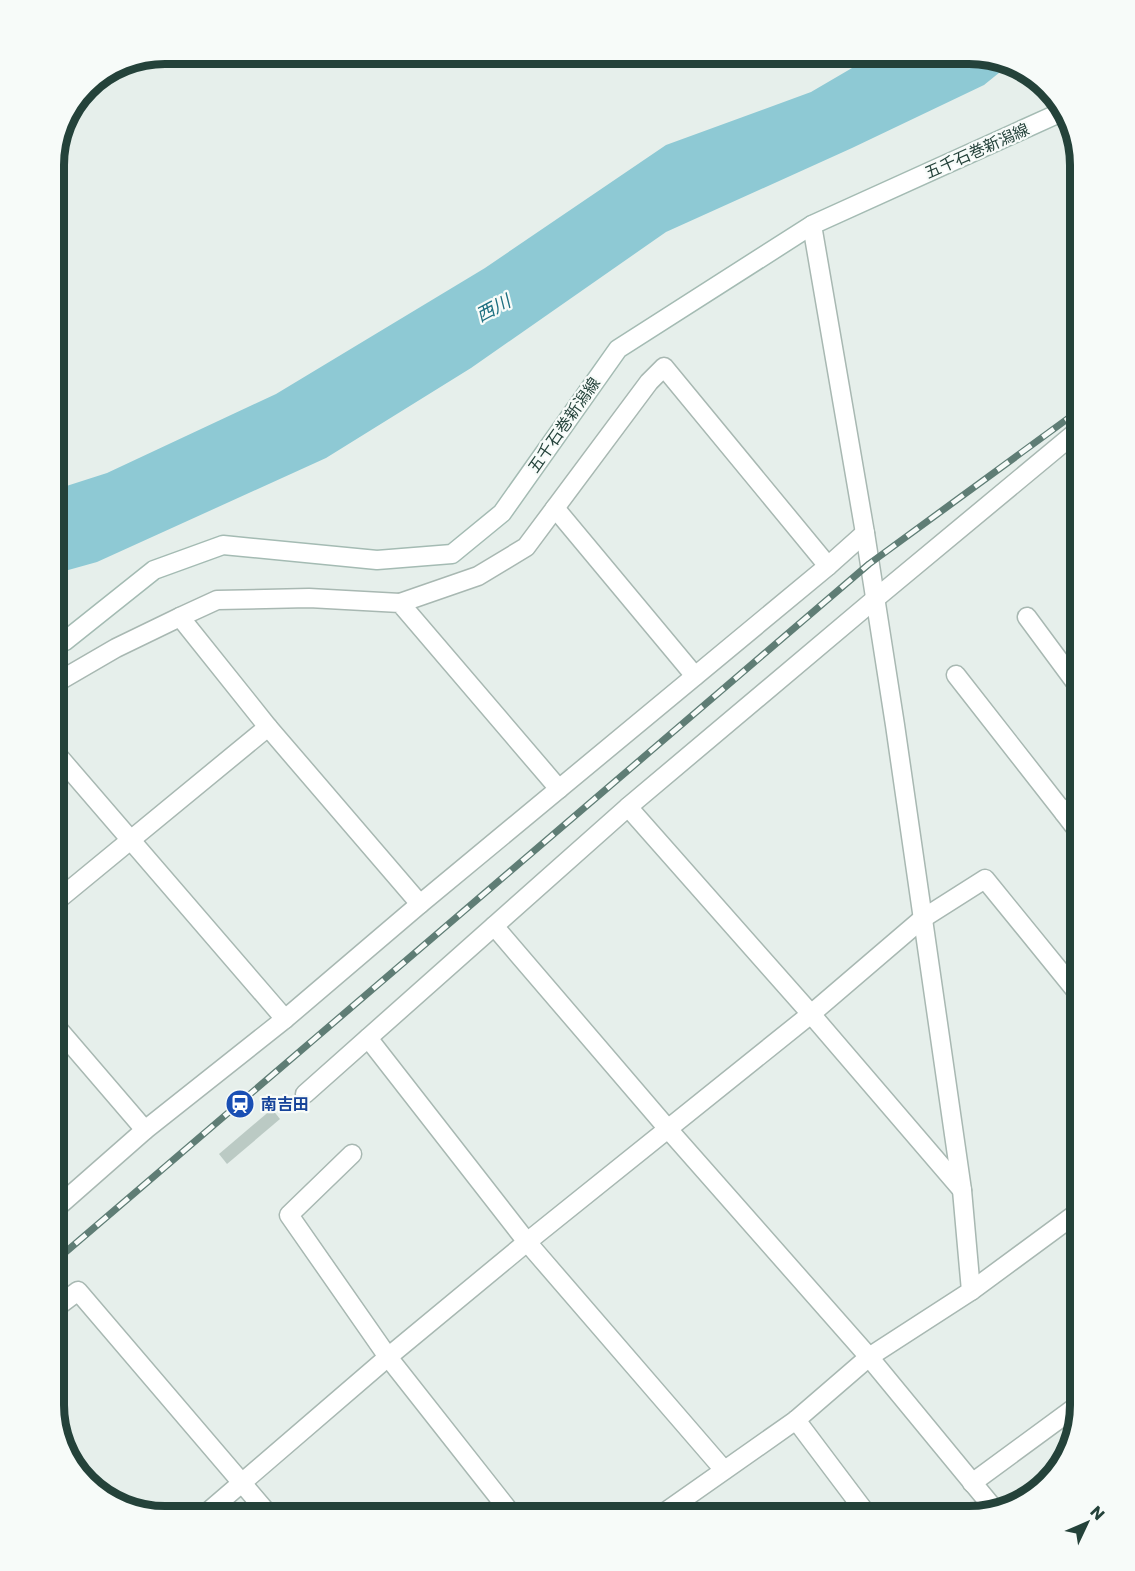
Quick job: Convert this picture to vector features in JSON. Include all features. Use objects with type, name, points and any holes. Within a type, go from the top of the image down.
[{"type":"street","name":"五千石巻新潟線","points":[[65,641],[154,570],[223,545],[377,560],[452,554],[502,513],[618,349],[812,225],[1057,114]]},
{"type":"street","points":[[812,225],[865,533],[895,725],[962,1190],[971,1291]]},
{"type":"street","points":[[65,678],[116,648],[217,600],[309,598],[400,603],[478,576],[526,547],[649,382],[664,367],[828,566]]},
{"type":"street","points":[[305,1094],[628,807],[1070,437]]},
{"type":"street","points":[[555,508],[695,676]]},
{"type":"street","points":[[64,1201],[145,1131],[285,1019],[865,533]]},
{"type":"street","points":[[400,603],[559,789]]},
{"type":"street","points":[[180,617],[268,727],[420,904]]},
{"type":"street","points":[[1027,617],[1070,672]]},
{"type":"street","points":[[956,675],[1070,821]]},
{"type":"street","points":[[64,894],[268,727]]},
{"type":"street","points":[[65,763],[285,1019]]},
{"type":"street","points":[[628,807],[812,1014],[962,1190]]},
{"type":"street","points":[[1064,813],[1070,808]]},
{"type":"street","points":[[215,1506],[388,1357],[527,1242],[812,1014],[922,919],[985,879],[1070,983]]},
{"type":"street","points":[[494,926],[668,1129],[869,1357],[990,1504]]},
{"type":"street","points":[[64,1036],[145,1131]]},
{"type":"street","points":[[368,1038],[527,1242],[724,1470]]},
{"type":"street","points":[[352,1154],[289,1215],[388,1357],[505,1506]]},
{"type":"street","points":[[673,1506],[796,1420],[869,1357],[971,1291],[1070,1218]]},
{"type":"street","points":[[64,1301],[78,1291],[262,1506]]},
{"type":"street","points":[[972,1483],[1070,1411]]},
{"type":"street","points":[[796,1420],[860,1506]]},
{"type":"water","name":"西川","points":[[857,65],[976,65],[1002,70],[984,85],[666,232],[471,368],[326,458],[97,562],[65,571],[65,487],[107,473],[276,394],[485,268],[666,145],[811,92]]},
{"type":"building","points":[[272,1109],[280,1119],[227,1164],[219,1154]]},
{"type":"railway","points":[[64,1253],[869,564],[1070,417]]},
{"type":"place","name":"南吉田","points":[[240,1104]]}]
